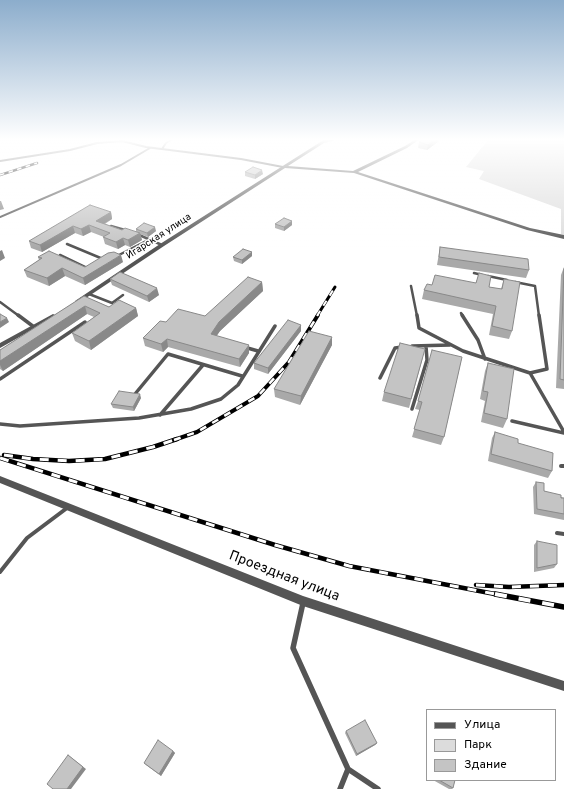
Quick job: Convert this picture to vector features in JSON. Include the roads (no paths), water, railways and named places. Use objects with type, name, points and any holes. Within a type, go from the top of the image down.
[{"type":"street","name":"Игарская улица","points":[[71,305],[269,176]]},
{"type":"street","points":[[366,176],[529,229],[564,237]]},
{"type":"street","points":[[0,346],[58,312]]},
{"type":"street","name":"Проездная улица","points":[[0,479],[303,601],[564,686]]},
{"type":"lane","points":[[0,217],[96,176]]},
{"type":"lane","points":[[111,226],[150,239],[162,245]]},
{"type":"lane","points":[[111,257],[118,256],[150,239]]},
{"type":"lane","points":[[67,244],[104,259],[99,262]]},
{"type":"lane","points":[[60,255],[87,268],[93,265]]},
{"type":"lane","points":[[411,286],[419,328],[463,351],[530,373],[547,369],[535,286],[474,273]]},
{"type":"lane","points":[[89,294],[112,303],[122,295]]},
{"type":"lane","points":[[0,302],[34,327]]},
{"type":"lane","points":[[461,312],[478,340],[485,358]]},
{"type":"lane","points":[[0,379],[85,322]]},
{"type":"lane","points":[[0,424],[20,426],[139,418],[191,409],[222,400],[238,385],[242,376],[275,326]]},
{"type":"lane","points":[[237,344],[258,351]]},
{"type":"lane","points":[[380,378],[395,348],[451,345]]},
{"type":"lane","points":[[412,409],[427,360],[426,346]]},
{"type":"lane","points":[[135,394],[168,354],[242,376]]},
{"type":"lane","points":[[160,415],[203,365]]},
{"type":"lane","points":[[530,373],[564,432]]},
{"type":"lane","points":[[512,421],[564,432]]},
{"type":"lane","points":[[0,572],[27,538],[68,507]]},
{"type":"lane","points":[[557,533],[564,534]]},
{"type":"lane","points":[[303,601],[294,648],[348,769],[378,789]]},
{"type":"lane","points":[[340,789],[348,769]]},
{"type":"railway","points":[[317,316],[335,287]]},
{"type":"railway","points":[[174,440],[197,432],[258,396],[289,362],[318,315]]},
{"type":"railway","points":[[4,455],[33,459],[69,461],[105,459],[174,440]]},
{"type":"railway","points":[[0,458],[275,545],[349,566],[500,595]]},
{"type":"railway","points":[[476,585],[509,587],[564,585]]},
{"type":"railway","points":[[495,594],[564,607]]}]
